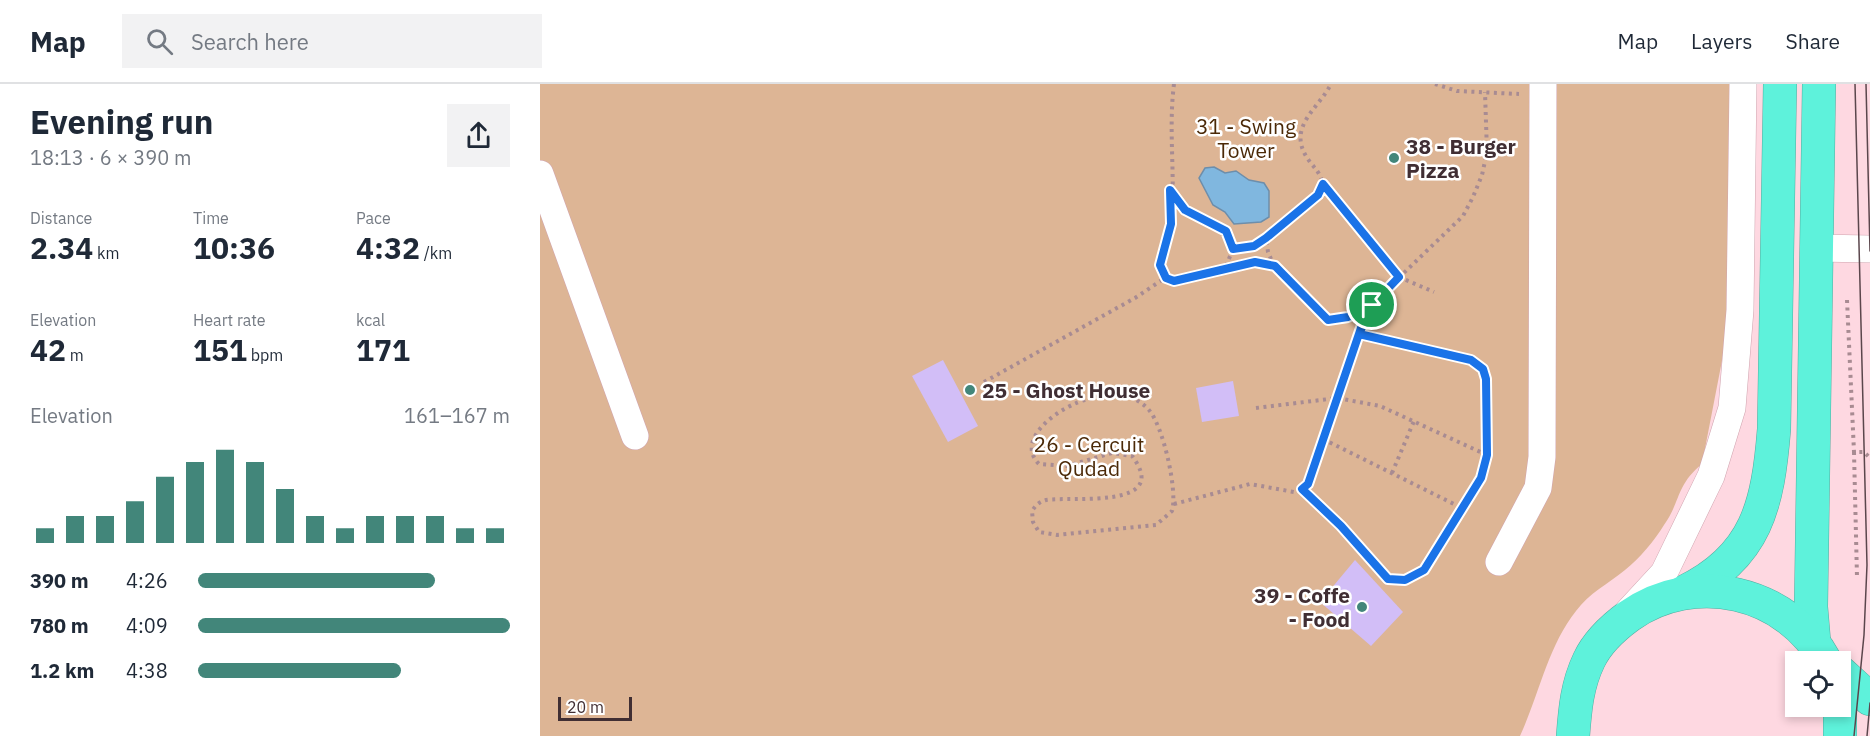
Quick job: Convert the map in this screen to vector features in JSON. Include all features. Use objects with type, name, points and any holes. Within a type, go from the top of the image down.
[{"type":"highway","points":[[1573,736],[1575,696],[1590,658],[1615,626],[1647,604],[1684,592],[1726,567],[1744,544],[1761,510],[1770,480],[1774,429],[1780,84]]},
{"type":"highway","points":[[1819,84],[1811,607],[1825,651]]},
{"type":"highway","points":[[1684,592],[1720,591],[1756,599],[1788,616],[1820,651]]},
{"type":"highway","points":[[1851,681],[1870,699]]},
{"type":"highway","points":[[1840,717],[1840,736]]},
{"type":"lane","points":[[1615,626],[1664,573],[1711,476],[1732,408],[1740,310],[1743,84]]},
{"type":"lane","points":[[1499,562],[1538,488],[1542,457],[1543,89]]},
{"type":"lane","points":[[540,174],[635,436]]},
{"type":"lane","points":[[1816,248],[1870,249]]},
{"type":"path","points":[[1174,84],[1171,108],[1171,224],[1160,265],[1166,278],[1174,281],[1255,262],[1275,266]]},
{"type":"path","points":[[1331,84],[1324,97],[1310,111],[1300,136],[1300,143],[1307,158],[1319,171],[1323,184],[1399,277],[1434,292]]},
{"type":"path","points":[[1435,84],[1485,92],[1543,89]]},
{"type":"path","points":[[1266,238],[1268,252],[1275,266],[1328,320],[1348,317],[1372,305],[1463,216],[1482,175],[1487,152],[1485,92]]},
{"type":"path","points":[[1233,249],[1254,246],[1266,238],[1318,195],[1323,184]]},
{"type":"path","points":[[1170,190],[1185,210],[1226,231],[1233,249],[1226,267]]},
{"type":"path","points":[[984,382],[1135,298],[1166,278]]},
{"type":"path","points":[[1846,295],[1854,452],[1857,577]]},
{"type":"path","points":[[1174,504],[1160,431],[1150,411],[1130,397],[1087,399],[1070,407],[1041,427],[1031,444],[1032,458],[1039,465],[1067,466],[1112,453],[1132,456],[1140,467],[1141,478],[1135,489],[1123,496],[1082,500],[1047,500],[1038,503],[1032,511],[1033,522],[1040,532],[1057,535],[1156,525],[1165,520],[1174,504],[1250,484],[1286,492],[1302,489],[1308,484],[1359,334],[1372,305]]},
{"type":"path","points":[[1302,489],[1341,526],[1388,579],[1405,580],[1424,570],[1481,478],[1487,455],[1486,379],[1483,369],[1471,360],[1359,334]]},
{"type":"path","points":[[1256,408],[1337,398],[1380,406],[1487,455]]},
{"type":"path","points":[[1392,473],[1414,421]]},
{"type":"path","points":[[1323,439],[1462,508]]},
{"type":"path","points":[[1854,452],[1864,452],[1870,458]]},
{"type":"green space","points":[[540,84],[1736,84],[1732,309],[1702,464],[1687,479],[1669,516],[1646,549],[1625,570],[1587,599],[1566,625],[1551,655],[1520,736],[540,736]]},
{"type":"water","points":[[1214,167],[1225,173],[1236,171],[1249,180],[1264,183],[1269,191],[1269,217],[1261,222],[1234,224],[1225,212],[1213,205],[1199,178],[1205,168]]},
{"type":"building","points":[[943,360],[978,426],[948,442],[912,376]]},
{"type":"building","points":[[1233,381],[1239,416],[1202,422],[1196,388]]},
{"type":"building","name":"39 - Coffe - Food","points":[[1355,560],[1403,612],[1371,646],[1320,602]]},
{"type":"tram line","points":[[1854,736],[1864,635],[1867,565],[1855,84]]},
{"type":"tram line","points":[[1866,84],[1870,251]]},
{"type":"tram line","points":[[1867,736],[1870,703]]},
{"type":"place","name":"38 - Burger Pizza","points":[[1394,158]]},
{"type":"place","name":"25 - Ghost House","points":[[970,390]]},
{"type":"place","name":"39 - Coffe - Food","points":[[1362,607]]},
{"type":"route","points":[[1372,305],[1348,317],[1328,320],[1275,266],[1255,262],[1174,281],[1166,278],[1160,265],[1171,224],[1170,190],[1185,210],[1226,231],[1233,249],[1244,249],[1266,238],[1318,195],[1323,184],[1399,277],[1372,305],[1363,322],[1308,484],[1302,489],[1341,526],[1388,579],[1405,580],[1424,570],[1481,478],[1487,455],[1486,379],[1483,369],[1471,360],[1359,334],[1372,305]]},
{"type":"park label","name":"31 - Swing Tower","points":[[1246,138]]},
{"type":"park label","name":"26 - Cercuit Qudad","points":[[1089,456]]}]
